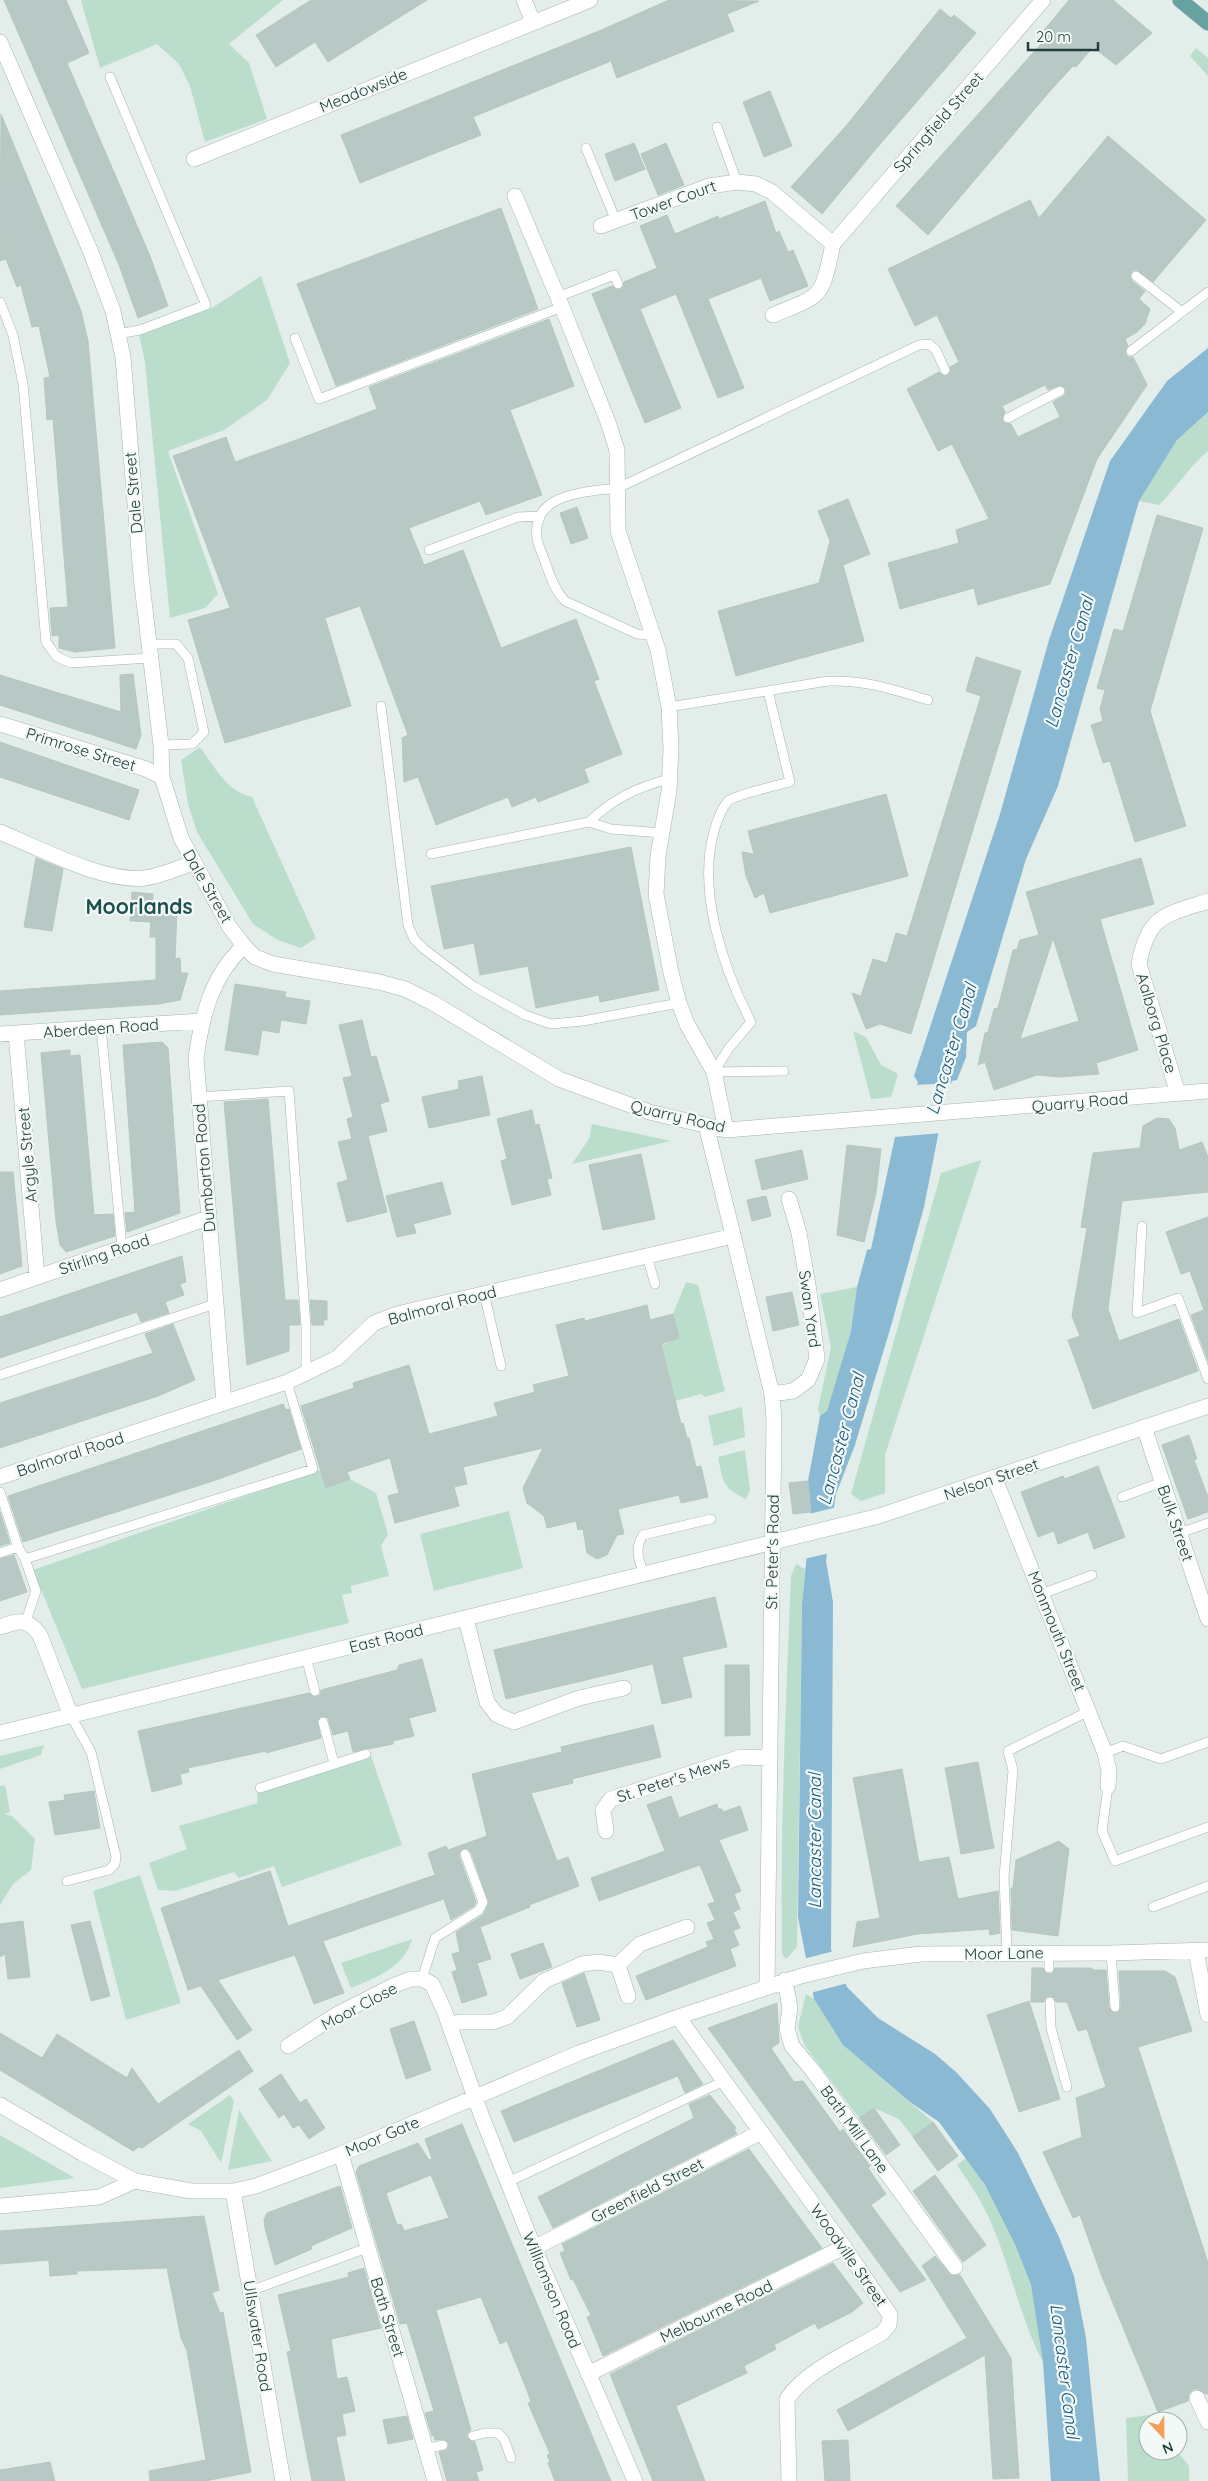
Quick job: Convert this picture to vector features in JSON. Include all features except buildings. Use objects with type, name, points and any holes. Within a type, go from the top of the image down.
[{"type":"main road","points":[[1180,0],[1208,23]]},
{"type":"street","points":[[524,0],[534,22]]},
{"type":"street","name":"Meadowside","points":[[194,159],[590,0]]},
{"type":"street","name":"Springfield Street","points":[[833,244],[1043,0]]},
{"type":"street","name":"Dale Street","points":[[0,42],[90,250],[113,311],[123,357],[127,427],[149,651],[162,745],[162,777],[180,838],[193,863],[244,946]]},
{"type":"street","name":"Tower Court","points":[[601,226],[709,186],[724,182],[738,182],[756,184],[772,192],[833,244]]},
{"type":"street","points":[[515,196],[560,302],[608,422],[617,450],[618,531],[658,650],[669,707],[671,749],[669,778],[658,856],[656,894],[671,973],[687,1024],[714,1072],[726,1130]]},
{"type":"street","points":[[773,315],[813,299],[822,289],[833,244]]},
{"type":"street","name":"Primrose Street","points":[[0,724],[146,769],[162,777]]},
{"type":"street","points":[[0,832],[102,872],[127,878],[147,878],[193,863]]},
{"type":"street","name":"Aalborg Place","points":[[1178,1094],[1139,964],[1142,944],[1148,932],[1162,916],[1208,901]]},
{"type":"street","name":"Dumbarton Road","points":[[224,1403],[196,1058],[201,1021],[215,982],[235,954],[244,946]]},
{"type":"street","name":"Quarry Road","points":[[244,946],[256,957],[273,964],[370,980],[405,989],[433,1003],[559,1079],[649,1112],[726,1130],[1208,1091]]},
{"type":"street","name":"Aberdeen Road","points":[[0,1034],[201,1021]]},
{"type":"street","name":"Argyle Street","points":[[16,1033],[37,1277]]},
{"type":"street","name":"St. Peter's Road","points":[[706,1125],[712,1142],[732,1236],[772,1394],[774,1420],[767,1987]]},
{"type":"street","name":"Swan Yard","points":[[772,1394],[793,1391],[808,1380],[817,1359],[809,1291],[798,1233],[789,1199]]},
{"type":"street","name":"Stirling Road","points":[[0,1290],[208,1218]]},
{"type":"street","name":"Balmoral Road","points":[[0,1477],[287,1382],[337,1358],[374,1323],[416,1308],[732,1236]]},
{"type":"street","name":"Nelson Street","points":[[772,1544],[865,1519],[995,1479],[1208,1406]]},
{"type":"street","name":"Bulk Street","points":[[1144,1427],[1208,1619]]},
{"type":"street","name":"Monmouth Street","points":[[995,1479],[1105,1752],[1109,1771],[1108,1786]]},
{"type":"street","name":"East Road","points":[[0,1734],[306,1657],[772,1544]]},
{"type":"street","points":[[466,1619],[487,1702],[497,1715],[514,1722],[579,1698],[624,1688]]},
{"type":"street","points":[[0,1627],[14,1622],[26,1621],[40,1635],[71,1716]]},
{"type":"street","name":"St. Peter's Mews","points":[[606,1831],[603,1810],[611,1799],[741,1757],[769,1758]]},
{"type":"street","points":[[618,1965],[640,1944],[687,1927]]},
{"type":"street","points":[[1202,1950],[1208,2015]]},
{"type":"street","name":"Moor Lane","points":[[785,1980],[854,1963],[921,1954],[1007,1952],[1111,1953],[1202,1950]]},
{"type":"street","points":[[450,2025],[459,2022],[493,2022],[507,2017],[544,1981],[582,1964],[598,1962],[618,1965]]},
{"type":"street","points":[[618,1965],[628,1996]]},
{"type":"street","name":"Moor Close","points":[[288,2046],[336,2016],[394,1985],[411,1979],[422,1979]]},
{"type":"street","points":[[422,1979],[432,1984],[435,1989],[450,2025],[474,2097]]},
{"type":"street","name":"Moor Gate","points":[[0,2105],[82,2153],[135,2181],[191,2191],[233,2191],[256,2186],[340,2154],[579,2053],[785,1980]]},
{"type":"street","name":"Bath Mill Lane","points":[[785,1980],[790,2008],[787,2029],[792,2046],[813,2070],[955,2267]]},
{"type":"street","name":"Woodville Street","points":[[678,2017],[886,2306],[890,2315],[889,2324],[882,2333],[806,2378],[794,2388],[787,2399],[789,2481]]},
{"type":"street","name":"Williamson Road","points":[[474,2097],[534,2248],[634,2481]]},
{"type":"street","name":"Greenfield Street","points":[[534,2248],[761,2132]]},
{"type":"street","name":"Bath Street","points":[[340,2154],[435,2481]]},
{"type":"street","points":[[0,2206],[99,2197],[135,2181]]},
{"type":"street","name":"Ullswater Road","points":[[233,2191],[283,2481]]},
{"type":"street","name":"Melbourne Road","points":[[588,2374],[844,2247]]},
{"type":"street","points":[[1197,2398],[1208,2422]]},
{"type":"lane","points":[[110,77],[206,306],[140,330],[118,334]]},
{"type":"lane","points":[[717,127],[738,182]]},
{"type":"lane","points":[[586,148],[616,221]]},
{"type":"lane","points":[[295,338],[319,399],[560,302],[614,275],[618,284]]},
{"type":"lane","points":[[1136,276],[1182,312]]},
{"type":"lane","points":[[1130,351],[1208,292]]},
{"type":"lane","points":[[0,302],[13,334],[23,384],[46,642],[57,657],[71,663],[149,651],[176,644],[188,658],[204,732],[192,744],[162,745]]},
{"type":"lane","points":[[653,635],[637,634],[565,601],[557,592],[537,537],[540,516],[548,505],[562,497],[582,492],[618,488],[919,345],[929,344],[936,350],[945,370]]},
{"type":"lane","points":[[1008,418],[1060,391]]},
{"type":"lane","points":[[429,550],[518,516],[540,516]]},
{"type":"lane","points":[[669,707],[828,681],[873,683],[928,700]]},
{"type":"lane","points":[[714,1072],[729,1048],[750,1022],[729,976],[716,926],[708,874],[712,838],[721,811],[730,799],[790,782],[768,690]]},
{"type":"lane","points":[[381,706],[408,925],[414,939],[424,950],[482,991],[525,1015],[552,1024],[583,1021],[680,1003]]},
{"type":"lane","points":[[589,822],[604,807],[625,794],[669,778]]},
{"type":"lane","points":[[431,854],[589,822],[611,829],[662,833]]},
{"type":"lane","points":[[101,1028],[122,1247]]},
{"type":"lane","points":[[714,1072],[784,1071]]},
{"type":"lane","points":[[198,1097],[289,1091],[306,1327],[306,1373]]},
{"type":"lane","points":[[1142,1226],[1137,1313],[1178,1298],[1208,1379]]},
{"type":"lane","points":[[647,1256],[655,1284]]},
{"type":"lane","points":[[484,1293],[501,1366]]},
{"type":"lane","points":[[0,1375],[215,1304]]},
{"type":"lane","points":[[25,1559],[314,1469],[287,1382]]},
{"type":"lane","points":[[1122,1497],[1162,1482]]},
{"type":"lane","points":[[0,1492],[18,1547],[25,1559],[36,1591],[26,1621]]},
{"type":"lane","points":[[644,1575],[637,1553],[638,1542],[643,1535],[651,1531],[711,1519]]},
{"type":"lane","points":[[1180,1533],[1208,1523]]},
{"type":"lane","points":[[0,1553],[18,1547]]},
{"type":"lane","points":[[1042,1594],[1092,1575]]},
{"type":"lane","points":[[306,1657],[315,1691]]},
{"type":"lane","points":[[1007,1952],[1004,1877],[1012,1770],[1008,1752],[1089,1712]]},
{"type":"lane","points":[[67,1881],[108,1870],[115,1864],[116,1856],[92,1752],[71,1716]]},
{"type":"lane","points":[[323,1722],[334,1763]]},
{"type":"lane","points":[[1105,1752],[1123,1746],[1161,1759],[1208,1742]]},
{"type":"lane","points":[[260,1788],[366,1754]]},
{"type":"lane","points":[[1108,1786],[1102,1831],[1115,1861],[1208,1827]]},
{"type":"lane","points":[[422,1979],[436,1938],[479,1910],[483,1902],[465,1854]]},
{"type":"lane","points":[[1153,1907],[1208,1886]]},
{"type":"lane","points":[[1049,1952],[1049,1968]]},
{"type":"lane","points":[[1111,1953],[1114,2007]]},
{"type":"lane","points":[[1050,2002],[1051,2028],[1068,2087]]},
{"type":"lane","points":[[508,2182],[724,2082]]},
{"type":"lane","points":[[250,2291],[367,2248]]},
{"type":"lane","points":[[473,2436],[485,2433],[498,2433],[504,2439],[511,2458]]},
{"type":"lane","points":[[426,2449],[443,2445]]},
{"type":"green space","points":[[81,0],[283,0],[229,44],[249,63],[267,119],[205,142],[190,86],[179,64],[157,44],[100,68]]},
{"type":"green space","points":[[1196,48],[1208,58],[1208,76],[1190,56]]},
{"type":"green space","points":[[261,276],[290,363],[267,400],[224,430],[168,451],[218,594],[205,608],[170,618],[145,362],[139,334],[212,308]]},
{"type":"green space","points":[[1208,412],[1208,451],[1159,505],[1139,501],[1177,440]]},
{"type":"green space","points":[[200,747],[228,784],[235,790],[252,797],[316,938],[301,948],[278,940],[253,924],[197,832],[188,804],[181,760]]},
{"type":"green space","points":[[853,1031],[866,1037],[881,1065],[898,1074],[891,1097],[871,1099]]},
{"type":"green space","points":[[592,1124],[671,1141],[572,1164],[589,1139]]},
{"type":"green space","points":[[981,1160],[885,1455],[885,1493],[861,1501],[851,1494],[941,1173]]},
{"type":"green space","points":[[686,1282],[698,1285],[725,1391],[705,1397],[701,1394],[675,1401],[661,1345],[668,1343],[673,1314]]},
{"type":"green space","points":[[857,1287],[851,1331],[827,1412],[820,1416],[818,1409],[831,1347],[820,1294]]},
{"type":"green space","points":[[742,1407],[745,1437],[714,1446],[708,1416]]},
{"type":"green space","points":[[745,1450],[750,1490],[746,1499],[732,1491],[725,1483],[718,1457]]},
{"type":"green space","points":[[320,1470],[326,1487],[350,1479],[376,1493],[388,1534],[381,1546],[389,1576],[351,1586],[352,1593],[342,1595],[349,1623],[82,1689],[33,1570]]},
{"type":"green space","points":[[509,1511],[523,1568],[434,1591],[420,1534]]},
{"type":"green space","points":[[796,1564],[805,1569],[802,1604],[797,1947],[786,1959],[782,1954],[785,1717],[791,1576]]},
{"type":"green space","points":[[44,1745],[41,1755],[0,1769],[0,1756]]},
{"type":"green space","points":[[371,1756],[402,1845],[282,1887],[274,1866],[239,1878],[234,1872],[175,1891],[158,1890],[149,1863],[187,1849],[179,1826],[258,1803],[257,1793]]},
{"type":"green space","points":[[5,1785],[10,1812],[4,1814],[12,1816],[35,1839],[31,1870],[13,1884],[0,1905],[0,1786]]},
{"type":"green space","points":[[140,1875],[181,2003],[126,2020],[93,1891]]},
{"type":"green space","points":[[412,1939],[403,1957],[396,1964],[380,1975],[351,1988],[341,1963]]},
{"type":"green space","points":[[806,1994],[814,1999],[843,2045],[933,2122],[913,2137],[899,2119],[874,2108],[859,2118],[805,2046],[798,2027]]},
{"type":"green space","points":[[230,2095],[234,2101],[221,2163],[201,2131],[188,2124]]},
{"type":"green space","points":[[239,2110],[272,2161],[228,2170]]},
{"type":"green space","points":[[0,2135],[75,2178],[0,2188]]},
{"type":"green space","points":[[966,2158],[986,2187],[1020,2252],[1035,2304],[1043,2362],[1034,2344],[995,2232],[980,2201],[957,2165]]},
{"type":"green space","points":[[1138,2416],[1138,2461],[1185,2461],[1189,2466],[1189,2481],[1128,2481],[1126,2418]]},
{"type":"water","name":"Lancaster Canal","points":[[1208,348],[1208,412],[1177,440],[1139,501],[1058,786],[1026,859],[976,1026],[967,1032],[966,1057],[957,1080],[952,1081],[942,1115],[924,1207],[891,1326],[855,1445],[836,1494],[826,1561],[833,1602],[831,1949],[847,1987],[878,2018],[935,2054],[956,2072],[990,2109],[1018,2153],[1059,2237],[1074,2276],[1086,2338],[1100,2481],[1051,2481],[1043,2362],[1031,2285],[1015,2244],[985,2185],[939,2122],[910,2102],[843,2045],[814,1999],[798,1917],[802,1604],[811,1512],[808,1481],[820,1416],[827,1411],[851,1331],[857,1287],[867,1250],[871,1249],[895,1137],[903,1130],[918,1082],[914,1076],[1000,814],[1049,640],[1110,461],[1167,381]]},
{"type":"pier","points":[[954,1083],[941,1133],[895,1137],[900,1128],[914,1085]]},
{"type":"pier","points":[[837,1507],[830,1553],[804,1559],[809,1514]]},
{"type":"pier","points":[[834,1951],[848,1983],[810,1993],[803,1959]]},
{"type":"district","name":"Moorlands","points":[[139,906]]}]
